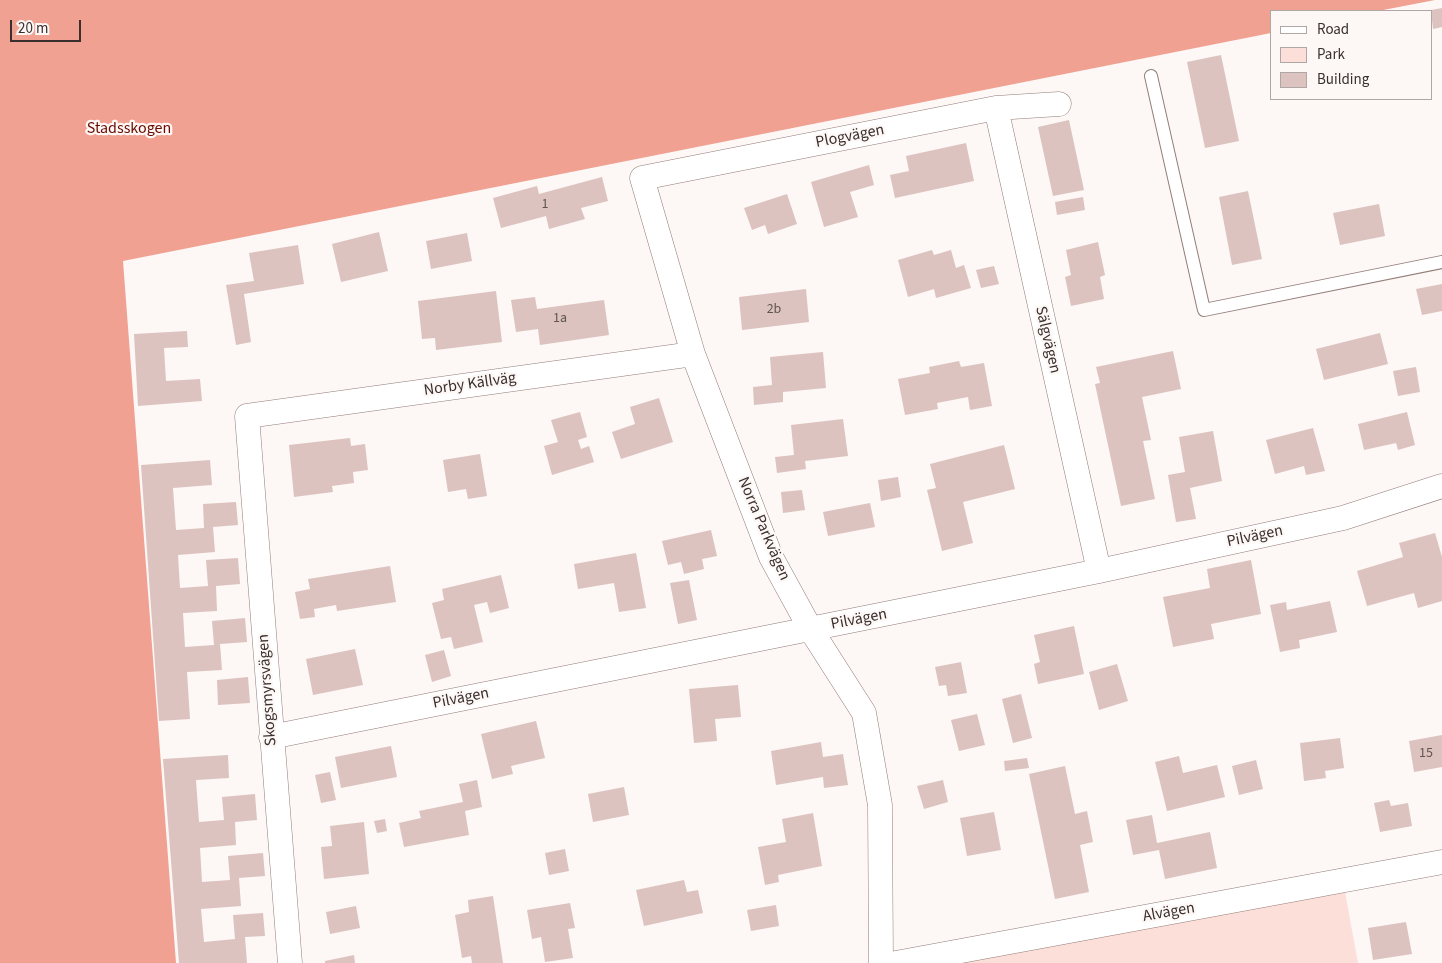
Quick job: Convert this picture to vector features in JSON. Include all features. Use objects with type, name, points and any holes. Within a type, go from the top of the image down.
[{"type":"street","name":"Plogvägen","points":[[642,178],[996,108],[1059,104]]},
{"type":"street","name":"Sälgvägen","points":[[996,108],[1099,571]]},
{"type":"street","name":"Norra Parkvägen","points":[[642,178],[693,354],[771,557],[811,630],[864,713],[880,805],[881,963]]},
{"type":"street","name":"Norby Källväg","points":[[247,416],[693,354]]},
{"type":"street","name":"Skogsmyrsvägen","points":[[247,416],[290,963]]},
{"type":"street","name":"Pilvägen","points":[[271,737],[1099,571],[1343,518],[1442,486]]},
{"type":"street","name":"Alvägen","points":[[896,963],[1442,862]]},
{"type":"lane","points":[[1151,76],[1204,310],[1442,262]]},
{"type":"green space","name":"Stadsskogen","points":[[0,0],[1435,0],[1383,10],[1270,10],[1270,33],[123,261],[176,963],[0,963]]},
{"type":"green space","points":[[1343,881],[1358,963],[896,963]]},
{"type":"building","points":[[1442,8],[1442,27],[1433,29],[1431,10]]},
{"type":"building","points":[[1221,55],[1239,141],[1205,148],[1187,62]]},
{"type":"building","points":[[1069,120],[1084,190],[1053,196],[1038,127]]},
{"type":"building","points":[[966,143],[974,181],[895,198],[890,175],[909,171],[906,156]]},
{"type":"building","points":[[869,165],[874,185],[850,192],[858,217],[824,227],[811,182]]},
{"type":"building","points":[[602,177],[608,201],[581,208],[585,219],[549,229],[546,216],[501,228],[493,198],[537,186],[539,194]]},
{"type":"building","points":[[1248,191],[1262,259],[1232,265],[1219,197]]},
{"type":"building","points":[[787,194],[797,224],[768,234],[765,225],[752,230],[744,208]]},
{"type":"building","points":[[1083,197],[1085,210],[1057,215],[1055,202]]},
{"type":"building","points":[[1379,204],[1385,236],[1340,245],[1333,213]]},
{"type":"building","points":[[379,232],[388,271],[341,282],[332,244]]},
{"type":"building","points":[[467,233],[472,261],[431,269],[426,241]]},
{"type":"building","points":[[1098,242],[1105,275],[1100,277],[1104,299],[1071,306],[1065,277],[1071,275],[1066,250]]},
{"type":"building","points":[[298,245],[304,284],[244,294],[251,342],[236,345],[226,285],[254,281],[249,253]]},
{"type":"building","points":[[932,250],[934,255],[951,250],[956,268],[964,265],[971,288],[936,298],[934,289],[908,297],[898,260]]},
{"type":"building","points":[[994,266],[999,284],[981,288],[976,270]]},
{"type":"building","points":[[1442,284],[1442,311],[1422,315],[1416,289]]},
{"type":"building","points":[[806,289],[809,322],[742,330],[739,297]]},
{"type":"building","points":[[496,291],[502,342],[436,350],[435,338],[422,339],[418,301]]},
{"type":"building","points":[[535,297],[537,309],[604,300],[609,335],[540,345],[538,329],[516,332],[511,300]]},
{"type":"building","points":[[187,331],[188,347],[164,348],[166,381],[200,379],[202,401],[138,406],[134,334]]},
{"type":"building","points":[[1380,333],[1388,364],[1324,380],[1316,349]]},
{"type":"building","points":[[1173,351],[1181,389],[1142,397],[1151,440],[1143,441],[1155,499],[1121,506],[1095,384],[1100,383],[1096,367]]},
{"type":"building","points":[[823,352],[826,388],[783,392],[783,402],[754,405],[753,387],[772,385],[770,357]]},
{"type":"building","points":[[959,361],[961,367],[984,363],[992,406],[970,410],[968,397],[937,403],[938,409],[905,415],[898,379],[930,373],[929,367]]},
{"type":"building","points":[[1416,367],[1420,392],[1398,396],[1393,371]]},
{"type":"building","points":[[659,398],[673,442],[621,459],[612,432],[635,424],[630,407]]},
{"type":"building","points":[[580,412],[587,437],[578,440],[581,449],[589,446],[594,462],[552,475],[544,446],[558,442],[551,420]]},
{"type":"building","points":[[1407,412],[1415,445],[1398,450],[1396,443],[1364,450],[1358,424]]},
{"type":"building","points":[[843,419],[848,456],[805,461],[806,469],[777,473],[775,457],[794,455],[791,425]]},
{"type":"building","points":[[1313,428],[1325,471],[1306,475],[1304,466],[1275,474],[1266,440]]},
{"type":"building","points":[[1213,431],[1222,481],[1190,488],[1196,519],[1176,522],[1168,475],[1185,472],[1179,437]]},
{"type":"building","points":[[350,438],[351,446],[365,444],[368,470],[353,472],[354,483],[332,486],[333,492],[294,497],[289,445]]},
{"type":"building","points":[[1004,445],[1015,489],[963,502],[973,543],[942,551],[927,490],[936,488],[930,464]]},
{"type":"building","points":[[480,454],[487,496],[468,499],[466,489],[448,492],[443,460]]},
{"type":"building","points":[[210,460],[212,485],[173,488],[176,530],[204,528],[203,504],[236,502],[238,525],[213,527],[215,552],[178,555],[180,588],[208,586],[206,560],[238,558],[240,584],[216,586],[217,611],[183,613],[185,647],[214,645],[212,621],[245,618],[247,642],[220,644],[222,670],[187,672],[190,719],[159,721],[141,465]]},
{"type":"building","points":[[898,477],[901,497],[881,501],[878,480]]},
{"type":"building","points":[[802,490],[805,510],[783,513],[781,492]]},
{"type":"building","points":[[870,503],[875,527],[828,536],[823,512]]},
{"type":"building","points":[[711,530],[717,556],[702,559],[704,569],[684,574],[681,562],[668,565],[662,541]]},
{"type":"building","points":[[1435,533],[1442,557],[1442,601],[1418,608],[1414,593],[1367,606],[1357,571],[1403,557],[1399,543]]},
{"type":"building","points":[[636,553],[646,608],[619,612],[614,583],[578,589],[574,564]]},
{"type":"building","points":[[1251,560],[1261,614],[1211,624],[1214,639],[1173,647],[1163,597],[1210,588],[1207,569]]},
{"type":"building","points":[[390,566],[396,602],[337,611],[336,605],[314,609],[315,617],[300,619],[295,592],[310,589],[308,579]]},
{"type":"building","points":[[501,575],[509,608],[490,613],[487,602],[474,605],[483,642],[454,649],[451,637],[441,639],[432,603],[444,600],[442,589]]},
{"type":"building","points":[[689,580],[697,620],[678,624],[670,583]]},
{"type":"building","points":[[1330,601],[1337,632],[1299,640],[1300,648],[1280,652],[1270,605],[1286,602],[1287,610]]},
{"type":"building","points":[[1074,626],[1084,674],[1038,684],[1034,664],[1040,662],[1034,635]]},
{"type":"building","points":[[355,649],[363,685],[313,695],[306,659]]},
{"type":"building","points":[[444,650],[451,676],[432,682],[425,655]]},
{"type":"building","points":[[961,662],[967,693],[948,696],[946,685],[939,686],[935,667]]},
{"type":"building","points":[[1117,664],[1128,701],[1099,710],[1089,672]]},
{"type":"building","points":[[248,677],[250,703],[218,705],[217,680]]},
{"type":"building","points":[[738,685],[741,717],[715,719],[717,741],[694,743],[689,689]]},
{"type":"building","points":[[1021,694],[1032,738],[1013,743],[1002,699]]},
{"type":"building","points":[[977,714],[985,745],[959,751],[951,720]]},
{"type":"building","points":[[536,721],[545,758],[511,766],[513,774],[492,779],[481,734]]},
{"type":"building","points":[[1442,735],[1442,767],[1414,772],[1409,741]]},
{"type":"building","points":[[1340,738],[1344,768],[1325,771],[1326,778],[1304,781],[1300,743]]},
{"type":"building","points":[[821,742],[823,757],[843,754],[848,785],[824,788],[823,777],[776,785],[771,751]]},
{"type":"building","points":[[391,746],[397,777],[341,788],[335,757]]},
{"type":"building","points":[[228,755],[229,778],[196,780],[199,822],[224,820],[222,797],[255,794],[257,820],[235,822],[236,845],[200,848],[202,882],[230,880],[228,856],[263,853],[265,876],[239,878],[241,906],[201,909],[204,942],[235,939],[233,915],[263,913],[265,936],[245,937],[247,963],[179,963],[163,759]]},
{"type":"building","points":[[1179,756],[1183,773],[1217,765],[1225,797],[1167,811],[1155,762]]},
{"type":"building","points":[[1027,758],[1029,768],[1005,771],[1004,761]]},
{"type":"building","points":[[1256,760],[1263,789],[1239,795],[1232,766]]},
{"type":"building","points":[[1065,766],[1075,814],[1087,811],[1093,842],[1080,845],[1089,892],[1055,899],[1029,774]]},
{"type":"building","points":[[330,772],[336,800],[321,803],[315,775]]},
{"type":"building","points":[[477,780],[482,807],[465,811],[469,835],[404,847],[399,823],[421,818],[419,811],[463,802],[459,784]]},
{"type":"building","points":[[943,780],[948,802],[924,809],[917,786]]},
{"type":"building","points":[[624,787],[629,815],[593,822],[588,794]]},
{"type":"building","points":[[1389,800],[1391,806],[1408,803],[1412,826],[1380,832],[1374,803]]},
{"type":"building","points":[[994,812],[1001,850],[967,856],[960,818]]},
{"type":"building","points":[[813,813],[822,866],[778,875],[779,882],[765,885],[758,847],[786,842],[782,819]]},
{"type":"building","points":[[1152,815],[1157,843],[1210,832],[1217,868],[1165,879],[1159,850],[1133,855],[1126,820]]},
{"type":"building","points":[[385,819],[387,831],[377,833],[374,821]]},
{"type":"building","points":[[364,822],[369,874],[324,879],[321,847],[332,846],[330,826]]},
{"type":"building","points":[[565,849],[569,871],[549,875],[545,853]]},
{"type":"building","points":[[684,880],[687,892],[698,890],[703,913],[644,926],[636,890]]},
{"type":"building","points":[[493,896],[503,963],[472,963],[471,956],[462,958],[455,915],[469,912],[468,900]]},
{"type":"building","points":[[570,903],[575,928],[568,929],[573,958],[545,962],[541,937],[532,939],[527,910]]},
{"type":"building","points":[[776,905],[779,926],[751,931],[747,910]]},
{"type":"building","points":[[356,906],[360,928],[330,934],[326,912]]},
{"type":"building","points":[[1406,922],[1412,954],[1373,960],[1368,928]]},
{"type":"building","points":[[354,955],[355,963],[325,963],[325,961]]}]
